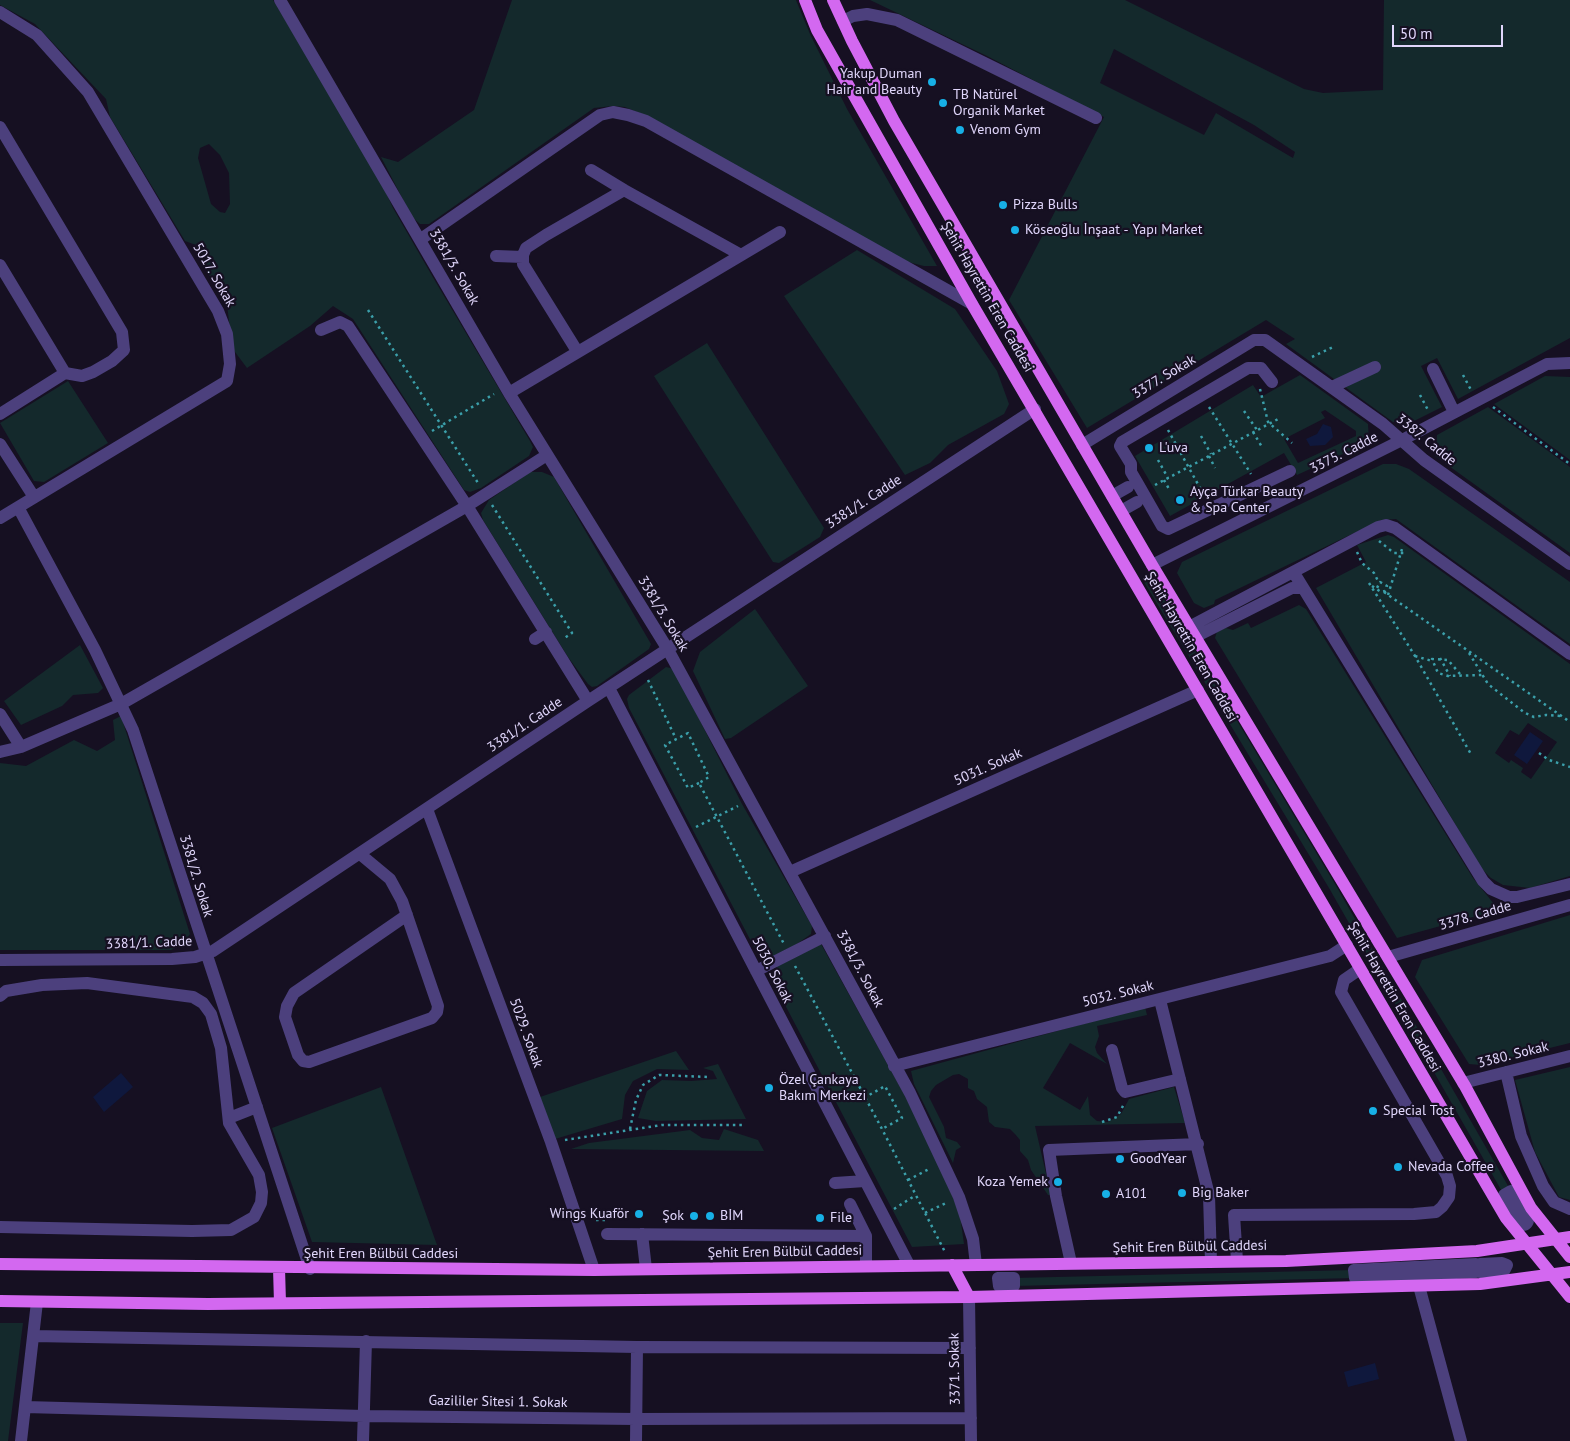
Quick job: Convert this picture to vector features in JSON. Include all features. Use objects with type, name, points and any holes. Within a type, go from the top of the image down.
[{"type":"main road","name":"Şehit Hayrettin Eren Caddesi","points":[[805,0],[817,30],[972,304],[1506,1218],[1570,1297]]},
{"type":"main road","name":"Şehit Hayrettin Eren Caddesi","points":[[833,0],[894,120],[1152,565],[1463,1083],[1531,1208],[1570,1257]]},
{"type":"main road","points":[[1132,576],[1152,565]]},
{"type":"main road","name":"Şehit Eren Bülbül Caddesi","points":[[0,1264],[310,1269],[594,1270],[1286,1261],[1477,1251],[1570,1237]]},
{"type":"main road","points":[[952,1265],[970,1297]]},
{"type":"main road","points":[[279,1268],[280,1303]]},
{"type":"main road","points":[[0,1302],[280,1303],[970,1297],[1480,1284],[1570,1272]]},
{"type":"street","name":"3381/3. Sokak","points":[[280,0],[421,239],[504,392],[547,455],[667,648],[825,936],[942,1161],[959,1197],[973,1239],[976,1264]]},
{"type":"street","name":"5017. Sokak","points":[[0,12],[37,35],[88,92],[218,311],[230,353],[227,381],[0,518]]},
{"type":"street","points":[[843,21],[853,16],[867,14],[897,20],[1096,118]]},
{"type":"street","points":[[421,239],[600,114],[613,112],[646,122],[972,304]]},
{"type":"street","points":[[0,127],[122,332],[125,342],[124,350],[119,355],[93,372],[82,376],[65,373],[0,414]]},
{"type":"street","points":[[591,170],[741,255]]},
{"type":"street","points":[[577,352],[532,282],[523,264],[522,257],[526,248],[534,242],[624,190]]},
{"type":"street","points":[[504,392],[577,352],[780,232]]},
{"type":"street","points":[[496,256],[522,257]]},
{"type":"street","points":[[0,265],[65,373]]},
{"type":"street","points":[[321,330],[340,322],[348,326],[467,506],[540,636],[553,644],[588,700]]},
{"type":"street","name":"3377. Sokak","points":[[1082,445],[1254,340],[1263,340]]},
{"type":"street","name":"3387. Cadde","points":[[1263,340],[1270,342],[1383,424],[1424,460],[1570,564]]},
{"type":"street","name":"3375. Cadde","points":[[1152,565],[1402,440],[1547,364],[1570,363]]},
{"type":"street","points":[[1272,382],[1261,368],[1252,366],[1120,445],[1132,464],[1131,472],[1137,492],[1162,526],[1168,529],[1290,471]]},
{"type":"street","points":[[1332,387],[1375,366]]},
{"type":"street","points":[[1432,369],[1454,412]]},
{"type":"street","name":"3381/1. Cadde","points":[[0,960],[172,959],[205,955],[222,946],[588,700],[1035,409]]},
{"type":"street","points":[[0,444],[34,497]]},
{"type":"street","points":[[0,752],[21,747],[121,704],[486,495],[547,455]]},
{"type":"street","points":[[1112,496],[1137,492]]},
{"type":"street","points":[[1121,511],[1137,492]]},
{"type":"street","name":"3381/2. Sokak","points":[[18,507],[95,650],[121,704],[156,798],[205,955],[310,1269]]},
{"type":"street","points":[[1192,632],[1294,573],[1386,525],[1412,541],[1570,654]]},
{"type":"street","points":[[1294,573],[1483,881],[1495,892],[1509,897],[1517,897],[1570,884]]},
{"type":"street","points":[[1192,632],[1292,588],[1302,588]]},
{"type":"street","name":"5030. Sokak","points":[[609,688],[909,1265]]},
{"type":"street","name":"5031. Sokak","points":[[790,872],[1198,690]]},
{"type":"street","points":[[0,714],[21,747]]},
{"type":"street","name":"5029. Sokak","points":[[427,809],[551,1142],[594,1270]]},
{"type":"street","points":[[360,854],[390,879],[407,915],[438,1006],[437,1012],[432,1018],[309,1062],[303,1061],[298,1055],[286,1017],[287,1006],[294,992],[407,915]]},
{"type":"street","name":"3378. Cadde","points":[[1388,956],[1570,905]]},
{"type":"street","points":[[756,971],[825,936]]},
{"type":"street","name":"5032. Sokak","points":[[894,1066],[1330,956],[1347,945]]},
{"type":"street","points":[[1238,1261],[1234,1216],[1414,1214],[1436,1212],[1442,1208],[1449,1197],[1450,1186],[1447,1176],[1341,992],[1344,980],[1360,969]]},
{"type":"street","points":[[0,996],[6,991],[42,985],[87,983],[193,997],[203,1003],[210,1014],[221,1048],[229,1123],[259,1176],[262,1192],[261,1204],[254,1217],[231,1230],[192,1231],[0,1227]]},
{"type":"street","points":[[1161,1004],[1198,1144],[1209,1195],[1211,1262]]},
{"type":"street","points":[[1112,1050],[1122,1088],[1125,1092],[1180,1079]]},
{"type":"street","name":"3380. Sokak","points":[[1463,1083],[1570,1056]]},
{"type":"street","points":[[1506,1072],[1521,1136],[1544,1186],[1554,1202],[1570,1209]]},
{"type":"street","points":[[229,1118],[257,1107]]},
{"type":"street","points":[[1071,1263],[1056,1196],[1049,1150],[1198,1144]]},
{"type":"street","points":[[835,1183],[865,1181]]},
{"type":"street","points":[[850,1204],[866,1236],[866,1265]]},
{"type":"street","points":[[606,1234],[866,1236]]},
{"type":"street","points":[[642,1234],[646,1269]]},
{"type":"street","points":[[1476,1264],[1478,1268],[1355,1278],[1354,1270],[1476,1264]]},
{"type":"street","points":[[1420,1286],[1461,1441]]},
{"type":"street","name":"3371. Sokak","points":[[970,1297],[972,1441]]},
{"type":"street","points":[[21,1441],[37,1302]]},
{"type":"street","points":[[33,1336],[637,1346],[970,1348]]},
{"type":"street","points":[[363,1441],[366,1341]]},
{"type":"street","points":[[636,1441],[637,1346]]},
{"type":"street","name":"Gazililer Sitesi 1. Sokak","points":[[25,1407],[364,1416],[636,1419],[971,1418]]},
{"type":"path","points":[[368,310],[572,633],[553,644]]},
{"type":"path","points":[[1299,363],[1333,347]]},
{"type":"path","points":[[1272,382],[1260,389],[1269,423],[1292,443]]},
{"type":"path","points":[[428,433],[504,392]]},
{"type":"path","points":[[1202,395],[1258,486]]},
{"type":"path","points":[[1420,395],[1434,423]]},
{"type":"path","points":[[1481,398],[1570,464]]},
{"type":"path","points":[[1244,411],[1257,430]]},
{"type":"path","points":[[1137,492],[1168,478],[1280,418]]},
{"type":"path","points":[[1162,419],[1212,509]]},
{"type":"path","points":[[1253,432],[1262,447]]},
{"type":"path","points":[[1201,436],[1215,468]]},
{"type":"path","points":[[1158,460],[1168,478]]},
{"type":"path","points":[[1164,480],[1169,489]]},
{"type":"path","points":[[1370,532],[1386,549],[1400,554],[1410,552],[1412,541]]},
{"type":"path","points":[[1388,595],[1400,554],[1412,541]]},
{"type":"path","points":[[1352,542],[1362,563],[1374,573],[1379,583],[1386,585],[1384,592]]},
{"type":"path","points":[[1377,588],[1379,583]]},
{"type":"path","points":[[1472,756],[1370,584],[1570,722]]},
{"type":"path","points":[[1468,652],[1488,684],[1525,713],[1534,717],[1546,714],[1561,716]]},
{"type":"path","points":[[1414,656],[1432,661],[1440,658],[1448,660],[1460,674]]},
{"type":"path","points":[[1440,658],[1450,676]]},
{"type":"path","points":[[1432,661],[1438,673],[1450,676],[1460,674],[1482,675]]},
{"type":"path","points":[[648,680],[676,739]]},
{"type":"path","points":[[688,733],[709,777],[699,783],[688,788],[665,745],[688,733]]},
{"type":"path","points":[[1539,753],[1549,760],[1570,767]]},
{"type":"path","points":[[699,783],[942,1245]]},
{"type":"path","points":[[684,832],[750,800]]},
{"type":"path","points":[[630,1129],[636,1100],[643,1085],[659,1075],[709,1077]]},
{"type":"path","points":[[864,1098],[886,1086],[902,1118],[882,1129]]},
{"type":"path","points":[[551,1142],[662,1125],[742,1124]]},
{"type":"path","points":[[908,1180],[942,1161]]},
{"type":"path","points":[[884,1216],[916,1195]]},
{"type":"path","points":[[925,1213],[959,1197]]},
{"type":"green space","points":[[0,0],[273,0],[372,162],[393,208],[530,441],[533,447],[529,456],[481,488],[470,492],[464,490],[353,319],[333,306],[310,326],[247,368],[232,348],[227,304],[222,300],[205,267],[206,260],[196,245],[185,241],[110,117],[106,99],[35,24],[0,5]],"holes":[[[209,144],[220,155],[229,173],[230,204],[225,213],[220,212],[211,204],[198,158],[200,148]]]},
{"type":"green space","points":[[512,0],[796,0],[810,34],[847,109],[937,266],[924,266],[908,262],[649,117],[625,107],[613,106],[594,108],[429,224],[420,224],[412,217],[381,157],[398,162],[474,110]]},
{"type":"green space","points":[[870,0],[1125,0],[1304,89],[1323,93],[1383,90],[1384,0],[1570,0],[1570,338],[1458,399],[1437,358],[1421,366],[1442,407],[1414,421],[1393,422],[1286,344],[1295,339],[1266,320],[1087,428],[1009,300],[1104,117],[987,56]],"holes":[[[1114,49],[1254,125],[1295,152],[1293,158],[1216,113],[1204,135],[1100,83]]]},
{"type":"green space","points":[[857,250],[955,309],[997,371],[1009,404],[1004,414],[948,445],[930,463],[905,475],[784,296]]},
{"type":"green space","points":[[707,343],[824,528],[820,537],[779,563],[773,562],[654,376]]},
{"type":"green space","points":[[1300,375],[1368,424],[1369,442],[1297,475],[1284,453],[1170,516],[1135,456],[1253,385],[1261,397]],"holes":[[[1325,410],[1356,431],[1356,436],[1298,463],[1284,439],[1325,418],[1321,412]]]},
{"type":"green space","points":[[1545,376],[1570,377],[1570,460],[1494,404]]},
{"type":"green space","points":[[68,381],[108,443],[44,482],[34,481],[0,423]]},
{"type":"green space","points":[[1488,407],[1570,467],[1570,553],[1435,456],[1437,435]]},
{"type":"green space","points":[[1383,464],[1396,464],[1409,469],[1570,582],[1570,644],[1396,519],[1381,520],[1215,600],[1214,604],[1204,608],[1194,603],[1177,573],[1182,562]]},
{"type":"green space","points":[[530,472],[542,472],[554,477],[651,644],[649,649],[597,686],[592,687],[588,684],[568,657],[483,520],[481,513],[489,500]]},
{"type":"green space","points":[[1388,535],[1394,537],[1570,664],[1570,876],[1530,888],[1503,885],[1491,878],[1481,868],[1316,588],[1366,562],[1357,545]],"holes":[[[1528,723],[1557,742],[1531,779],[1521,772],[1523,768],[1511,760],[1509,763],[1495,753],[1510,730],[1519,735]]]},
{"type":"green space","points":[[1152,579],[1335,884],[1511,1191],[1504,1195],[1329,888],[1144,582]]},
{"type":"green space","points":[[1299,605],[1306,609],[1473,878],[1494,904],[1502,909],[1397,938],[1215,638],[1217,631],[1226,628],[1233,630],[1248,623],[1251,628]]},
{"type":"green space","points":[[755,609],[808,686],[731,738],[725,739],[693,671],[700,652]]},
{"type":"green space","points":[[80,645],[103,688],[98,693],[73,695],[62,706],[21,725],[4,701]]},
{"type":"green space","points":[[666,667],[674,669],[742,804],[812,926],[811,934],[794,946],[773,956],[767,957],[754,947],[629,708],[627,699],[629,695]]},
{"type":"green space","points":[[121,716],[190,934],[182,945],[171,950],[0,950],[0,763],[26,766],[74,740],[97,751],[115,740],[113,720]]},
{"type":"green space","points":[[1570,915],[1570,1043],[1481,1065],[1469,1064],[1415,977],[1422,960]]},
{"type":"green space","points":[[821,944],[937,1158],[960,1215],[964,1244],[912,1247],[772,980],[777,966]]},
{"type":"green space","points":[[1145,1007],[1147,1015],[1097,1026],[1099,1036],[1095,1047],[1097,1053],[1107,1064],[1070,1043],[1043,1088],[1080,1110],[1088,1096],[1090,1115],[1097,1121],[1108,1122],[1121,1114],[1129,1099],[1174,1087],[1185,1123],[1035,1126],[1051,1195],[1048,1195],[1031,1170],[1028,1160],[1020,1151],[1020,1140],[1010,1129],[995,1127],[989,1122],[987,1107],[977,1099],[974,1091],[968,1088],[968,1079],[959,1074],[953,1075],[936,1085],[929,1097],[944,1127],[946,1138],[957,1142],[961,1147],[956,1150],[953,1163],[914,1084],[911,1071]]},
{"type":"green space","points":[[676,1051],[689,1070],[657,1069],[633,1081],[625,1095],[622,1119],[555,1139],[540,1097]]},
{"type":"green space","points":[[718,1064],[746,1119],[656,1121],[638,1118],[647,1091],[662,1080],[691,1081],[717,1079],[713,1071],[703,1068]]},
{"type":"green space","points":[[1570,1067],[1570,1200],[1559,1197],[1535,1152],[1515,1080]]},
{"type":"green space","points":[[381,1087],[437,1245],[312,1242],[272,1128]]},
{"type":"green space","points":[[724,1129],[758,1140],[764,1151],[571,1149],[589,1143],[690,1130],[702,1138],[719,1140]]},
{"type":"green space","points":[[1354,1270],[1355,1278],[1014,1286],[1014,1278]]},
{"type":"green space","points":[[0,1323],[23,1323],[8,1441],[0,1441]]},
{"type":"water","points":[[1323,424],[1331,427],[1333,437],[1325,445],[1310,446],[1306,439],[1317,434]]},
{"type":"water","points":[[1530,732],[1543,741],[1527,764],[1514,755]]},
{"type":"water","points":[[121,1073],[133,1087],[104,1112],[93,1097]]},
{"type":"water","points":[[1375,1363],[1379,1379],[1348,1387],[1344,1372]]},
{"type":"place","name":"Yakup Duman Hair and Beauty","points":[[932,82]]},
{"type":"place","name":"TB Natürel Organik Market","points":[[943,103]]},
{"type":"place","name":"Venom Gym","points":[[960,130]]},
{"type":"place","name":"Pizza Bulls","points":[[1003,205]]},
{"type":"place","name":"Köseoğlu İnşaat - Yapı Market","points":[[1015,230]]},
{"type":"place","name":"L'uva","points":[[1149,448]]},
{"type":"place","name":"Ayça Türkar Beauty & Spa Center","points":[[1180,500]]},
{"type":"place","name":"Özel Çankaya Bakım Merkezi","points":[[769,1088]]},
{"type":"place","name":"Special Tost","points":[[1373,1111]]},
{"type":"place","name":"GoodYear","points":[[1120,1159]]},
{"type":"place","name":"Nevada Coffee","points":[[1398,1167]]},
{"type":"place","name":"Koza Yemek","points":[[1058,1182]]},
{"type":"place","name":"Big Baker","points":[[1182,1193]]},
{"type":"place","name":"A101","points":[[1106,1194]]},
{"type":"place","name":"Wings Kuaför","points":[[639,1214]]},
{"type":"place","name":"Şok","points":[[694,1216]]},
{"type":"place","name":"BİM","points":[[710,1216]]},
{"type":"place","name":"File","points":[[820,1218]]}]
